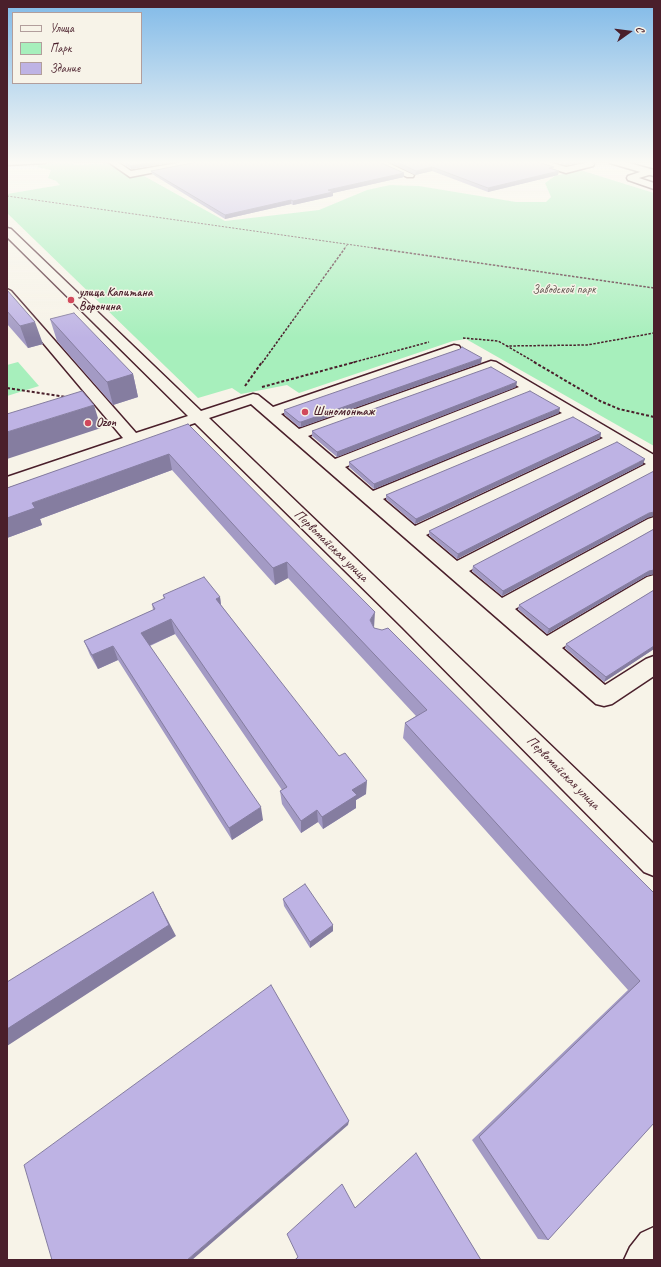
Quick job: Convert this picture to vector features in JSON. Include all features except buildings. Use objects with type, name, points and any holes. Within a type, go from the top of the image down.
[{"type":"street","name":"Первомайская улица","points":[[9,235],[102,323],[654,863]]},
{"type":"street","points":[[7,293],[133,439]]},
{"type":"street","points":[[87,327],[102,323]]},
{"type":"street","points":[[46,338],[60,335]]},
{"type":"street","points":[[271,413],[456,343]]},
{"type":"street","points":[[297,435],[491,365],[654,462]]},
{"type":"street","points":[[333,466],[530,388]]},
{"type":"street","points":[[7,482],[254,398],[604,697],[654,665]]},
{"type":"street","points":[[87,408],[102,403]]},
{"type":"street","points":[[370,498],[573,414]]},
{"type":"street","points":[[413,534],[615,439]]},
{"type":"street","points":[[455,570],[654,466]]},
{"type":"street","points":[[500,608],[654,524]]},
{"type":"street","points":[[546,647],[654,582]]},
{"type":"street","points":[[388,633],[409,622]]},
{"type":"street","points":[[643,1260],[654,1246]]},
{"type":"path","points":[[178,220],[654,288]]},
{"type":"path","points":[[246,386],[348,244]]},
{"type":"path","points":[[507,346],[587,345],[654,333]]},
{"type":"path","points":[[456,343],[492,340],[507,346],[600,401],[619,409],[654,417]]},
{"type":"path","points":[[256,388],[431,341]]},
{"type":"path","points":[[7,388],[102,403]]},
{"type":"green space","name":"Заводской парк","points":[[14,220],[654,220],[654,446],[466,339],[453,341],[299,393],[287,385],[241,394],[232,388],[198,398]]},
{"type":"green space","points":[[18,362],[39,386],[7,396],[7,365]]},
{"type":"place","name":"улица Капитана Воронина","points":[[71,300]]},
{"type":"place","name":"Шиномонтаж","points":[[305,412]]},
{"type":"place","name":"Ozon","points":[[88,423]]}]
